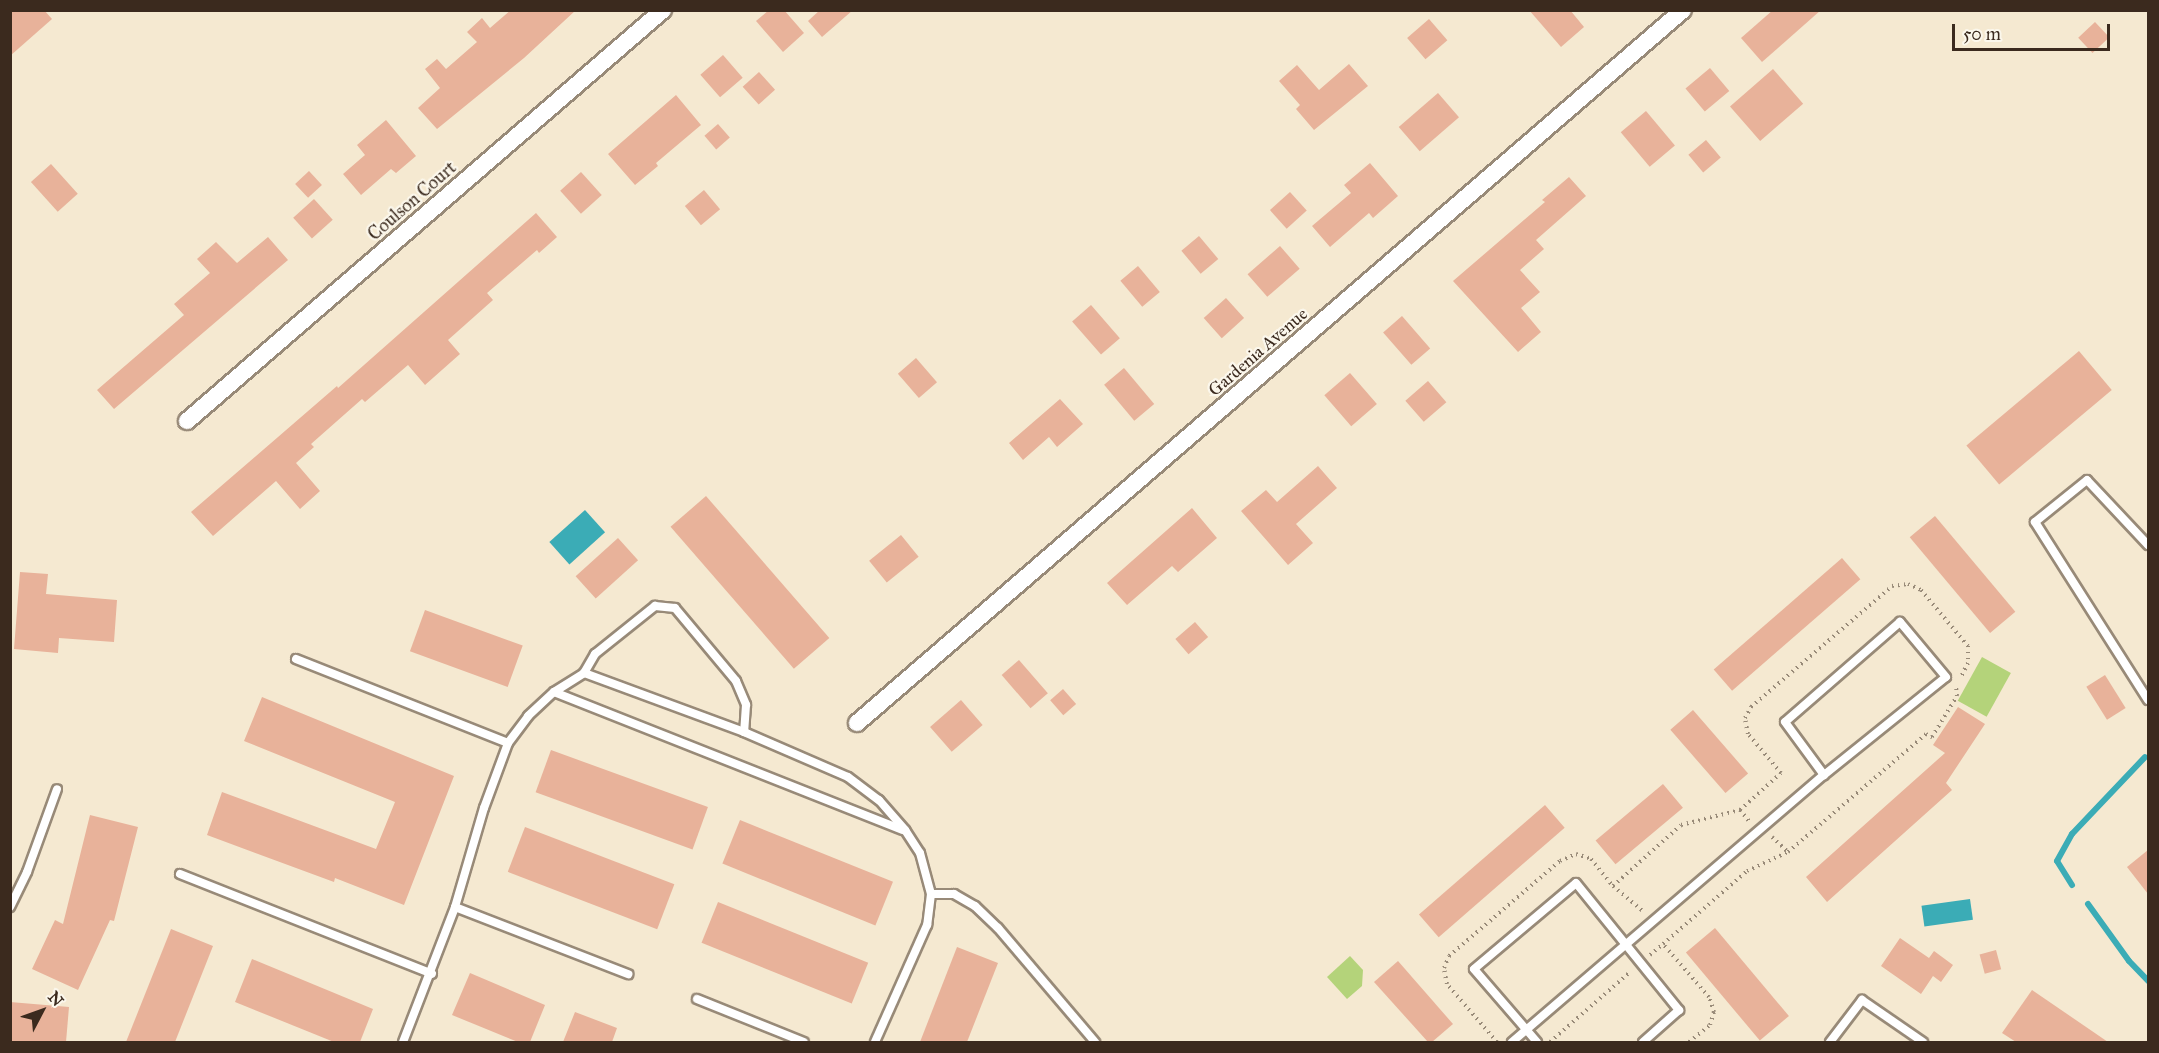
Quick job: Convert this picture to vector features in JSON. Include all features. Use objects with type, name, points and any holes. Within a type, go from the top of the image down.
[{"type":"street","name":"Coulson Court","points":[[187,421],[663,10]]},
{"type":"street","name":"Gardenia Avenue","points":[[857,723],[1683,10]]},
{"type":"lane","points":[[2148,545],[2087,480],[2036,522],[2148,700]]},
{"type":"lane","points":[[403,1042],[432,974],[455,908],[484,808],[508,744],[528,716],[554,692],[585,672],[595,654],[655,606],[675,608],[736,681],[746,705],[744,732]]},
{"type":"lane","points":[[1512,1042],[1824,775],[1946,677],[1900,622],[1785,722],[1824,775]]},
{"type":"lane","points":[[296,659],[508,744]]},
{"type":"lane","points":[[585,672],[744,732],[848,777],[879,800],[905,830],[920,853],[931,894],[927,925],[875,1042]]},
{"type":"lane","points":[[554,692],[905,830]]},
{"type":"lane","points":[[10,907],[27,873],[57,789]]},
{"type":"lane","points":[[180,874],[432,974]]},
{"type":"lane","points":[[1537,1042],[1474,969],[1576,883],[1679,1010],[1643,1042]]},
{"type":"lane","points":[[931,894],[954,894],[975,906],[998,928],[1095,1042]]},
{"type":"lane","points":[[455,908],[627,974]]},
{"type":"lane","points":[[697,999],[804,1042]]},
{"type":"lane","points":[[1830,1042],[1862,1000],[1923,1042]]},
{"type":"path","points":[[1497,1042],[1447,984],[1444,968],[1449,956],[1560,861],[1576,854],[1592,858],[1613,886],[1681,825],[1740,810],[1781,773],[1748,734],[1745,718],[1751,707],[1892,586],[1908,584],[1921,590],[1968,646],[1968,663],[1954,690],[1957,696],[1932,737],[1926,734],[1788,852],[1747,871],[1550,1042]]},
{"type":"path","points":[[1663,944],[1709,997],[1714,1012],[1710,1025],[1689,1042]]},
{"type":"green space","points":[[1982,657],[2011,673],[1987,717],[1958,701]]},
{"type":"green space","points":[[1350,956],[1363,970],[1362,986],[1347,999],[1327,977]]},
{"type":"water","points":[[585,510],[605,532],[569,564],[549,542]]},
{"type":"water","points":[[1970,899],[1973,920],[1924,927],[1921,906]]},
{"type":"building","points":[[10,10],[44,10],[52,19],[10,56]]},
{"type":"building","points":[[511,10],[576,10],[524,58],[437,129],[418,108],[440,88],[425,69],[437,59],[446,69],[477,42],[467,32],[482,18],[490,28]]},
{"type":"building","points":[[769,10],[784,10],[804,33],[783,52],[756,21]]},
{"type":"building","points":[[820,10],[853,10],[822,37],[808,21]]},
{"type":"building","points":[[1529,10],[1570,10],[1584,27],[1561,47]]},
{"type":"building","points":[[1773,10],[1821,10],[1762,62],[1741,38]]},
{"type":"building","points":[[1429,19],[1447,40],[1425,59],[1407,38]]},
{"type":"building","points":[[2095,22],[2109,37],[2093,53],[2078,38]]},
{"type":"building","points":[[723,55],[743,78],[720,97],[700,75]]},
{"type":"building","points":[[1349,64],[1368,86],[1314,130],[1296,109],[1300,105],[1279,81],[1297,65],[1319,90]]},
{"type":"building","points":[[1710,68],[1729,91],[1705,112],[1685,89]]},
{"type":"building","points":[[1773,69],[1803,104],[1760,141],[1730,106]]},
{"type":"building","points":[[759,72],[775,90],[759,105],[743,87]]},
{"type":"building","points":[[1438,93],[1459,117],[1420,151],[1399,127]]},
{"type":"building","points":[[676,95],[701,125],[656,163],[658,166],[635,185],[608,154]]},
{"type":"building","points":[[1646,111],[1675,145],[1650,167],[1621,132]]},
{"type":"building","points":[[386,120],[416,156],[396,173],[391,169],[361,195],[343,174],[365,155],[357,145]]},
{"type":"building","points":[[718,124],[730,138],[716,149],[704,136]]},
{"type":"building","points":[[1706,140],[1721,158],[1703,172],[1688,155]]},
{"type":"building","points":[[1370,163],[1398,196],[1373,218],[1369,213],[1330,247],[1312,226],[1351,193],[1344,185]]},
{"type":"building","points":[[51,164],[78,194],[58,212],[31,182]]},
{"type":"building","points":[[309,171],[322,185],[308,198],[295,184]]},
{"type":"building","points":[[581,172],[602,195],[581,214],[560,191]]},
{"type":"building","points":[[1569,177],[1586,196],[1536,240],[1544,249],[1520,270],[1540,292],[1521,308],[1541,332],[1518,352],[1453,281],[1545,202],[1542,200]]},
{"type":"building","points":[[704,190],[720,209],[701,225],[685,206]]},
{"type":"building","points":[[1290,192],[1307,211],[1287,229],[1270,210]]},
{"type":"building","points":[[314,199],[333,220],[312,239],[293,218]]},
{"type":"building","points":[[536,213],[557,237],[539,253],[537,250],[487,293],[493,300],[448,340],[460,354],[425,385],[408,365],[365,402],[362,399],[311,444],[314,447],[296,463],[320,491],[300,509],[276,481],[213,536],[191,512],[337,386],[338,388]]},
{"type":"building","points":[[1199,236],[1218,259],[1201,274],[1181,251]]},
{"type":"building","points":[[268,237],[288,260],[114,409],[97,390],[184,315],[174,304],[210,273],[197,259],[216,242],[237,263]]},
{"type":"building","points":[[1280,246],[1300,269],[1267,297],[1248,274]]},
{"type":"building","points":[[1138,266],[1160,292],[1142,307],[1120,281]]},
{"type":"building","points":[[1226,298],[1244,318],[1222,338],[1204,318]]},
{"type":"building","points":[[1091,305],[1120,338],[1101,355],[1072,321]]},
{"type":"building","points":[[1402,316],[1430,348],[1411,365],[1383,332]]},
{"type":"building","points":[[2079,351],[2112,390],[1999,485],[1966,445]]},
{"type":"building","points":[[916,358],[937,382],[919,398],[898,374]]},
{"type":"building","points":[[1124,368],[1154,404],[1134,421],[1104,385]]},
{"type":"building","points":[[1350,373],[1377,404],[1351,426],[1324,395]]},
{"type":"building","points":[[1428,381],[1446,402],[1424,422],[1405,401]]},
{"type":"building","points":[[1060,399],[1083,424],[1057,447],[1049,437],[1023,460],[1009,443]]},
{"type":"building","points":[[1318,466],[1337,488],[1296,524],[1313,543],[1288,565],[1241,511],[1266,490],[1277,502]]},
{"type":"building","points":[[706,496],[829,638],[794,669],[671,527]]},
{"type":"building","points":[[1192,508],[1217,538],[1178,572],[1172,566],[1127,605],[1107,583]]},
{"type":"building","points":[[1935,516],[2015,612],[1990,633],[1910,537]]},
{"type":"building","points":[[901,535],[919,557],[887,583],[869,561]]},
{"type":"building","points":[[618,538],[638,560],[596,598],[576,576]]},
{"type":"building","points":[[1842,558],[1860,579],[1732,691],[1714,670]]},
{"type":"building","points":[[20,572],[48,574],[46,594],[117,600],[114,642],[59,638],[58,653],[14,649]]},
{"type":"building","points":[[425,610],[523,646],[508,687],[410,651]]},
{"type":"building","points":[[1195,622],[1208,637],[1188,654],[1175,639]]},
{"type":"building","points":[[1019,660],[1048,693],[1031,708],[1002,675]]},
{"type":"building","points":[[2105,675],[2126,708],[2107,720],[2086,687]]},
{"type":"building","points":[[1063,689],[1076,704],[1063,715],[1050,700]]},
{"type":"building","points":[[262,697],[454,776],[404,905],[335,878],[334,882],[207,835],[222,792],[376,849],[395,802],[244,741]]},
{"type":"building","points":[[961,700],[983,725],[952,752],[930,727]]},
{"type":"building","points":[[1958,707],[1985,724],[1946,783],[1952,790],[1827,902],[1806,877],[1945,753],[1933,745]]},
{"type":"building","points":[[1693,710],[1748,773],[1725,793],[1670,730]]},
{"type":"building","points":[[551,750],[708,807],[693,849],[536,792]]},
{"type":"building","points":[[1663,784],[1683,808],[1616,864],[1596,841]]},
{"type":"building","points":[[1545,805],[1565,828],[1439,937],[1419,915]]},
{"type":"building","points":[[90,815],[138,827],[114,921],[110,920],[78,990],[32,969],[55,920],[63,924]]},
{"type":"building","points":[[740,820],[893,882],[875,925],[722,864]]},
{"type":"building","points":[[525,827],[674,884],[657,929],[508,872]]},
{"type":"building","points":[[2148,850],[2148,894],[2127,867]]},
{"type":"building","points":[[718,902],[868,963],[852,1003],[702,943]]},
{"type":"building","points":[[1715,928],[1789,1016],[1760,1041],[1686,952]]},
{"type":"building","points":[[171,929],[213,946],[175,1042],[126,1042]]},
{"type":"building","points":[[1900,938],[1929,958],[1934,951],[1953,965],[1941,982],[1933,976],[1921,994],[1881,966]]},
{"type":"building","points":[[957,947],[998,963],[967,1042],[920,1042]]},
{"type":"building","points":[[1996,950],[2001,969],[1985,974],[1980,954]]},
{"type":"building","points":[[252,959],[373,1009],[360,1042],[334,1042],[235,1002]]},
{"type":"building","points":[[1398,961],[1453,1024],[1432,1042],[1428,1042],[1374,982]]},
{"type":"building","points":[[470,973],[545,1005],[530,1042],[518,1042],[452,1015]]},
{"type":"building","points":[[2032,990],[2108,1042],[2016,1042],[2002,1033]]},
{"type":"building","points":[[10,1002],[69,1007],[66,1042],[10,1042]]},
{"type":"building","points":[[575,1012],[617,1028],[612,1042],[563,1042]]},
{"type":"waterway","points":[[2072,885],[2057,861],[2072,834],[2145,757]]},
{"type":"waterway","points":[[2088,904],[2129,961],[2148,981]]}]
